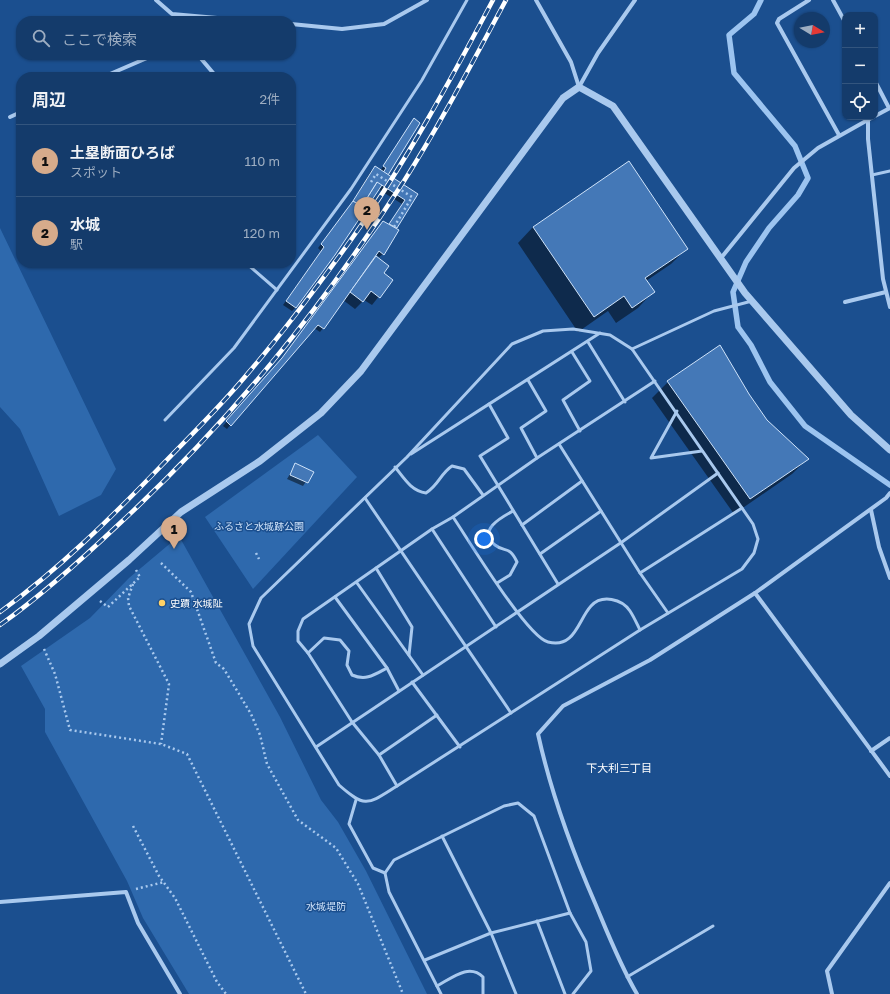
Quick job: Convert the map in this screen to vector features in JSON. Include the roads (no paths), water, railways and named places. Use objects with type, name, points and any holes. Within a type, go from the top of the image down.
[{"type":"street","points":[[156,0],[172,14],[193,16]]},
{"type":"street","points":[[296,24],[342,29],[384,24],[427,0]]},
{"type":"street","points":[[536,0],[571,62],[579,87],[613,106],[726,265],[744,293],[851,415],[890,450]]},
{"type":"street","points":[[0,664],[39,636],[181,512],[260,461],[321,413],[361,371],[563,98],[579,87],[598,53],[635,0]]},
{"type":"street","points":[[809,0],[779,19],[777,23],[839,135]]},
{"type":"street","points":[[834,0],[842,16]]},
{"type":"street","points":[[115,72],[142,60]]},
{"type":"street","points":[[202,60],[212,72]]},
{"type":"street","points":[[877,84],[890,108],[878,114]]},
{"type":"street","points":[[10,117],[16,114]]},
{"type":"street","points":[[721,258],[794,168],[818,148],[868,120],[883,279],[890,307]]},
{"type":"street","points":[[845,302],[886,292]]},
{"type":"street","points":[[637,994],[627,977],[571,847],[546,769],[538,734],[563,706],[650,660],[755,593],[870,510],[886,498],[890,493]]},
{"type":"street","points":[[886,498],[890,502]]},
{"type":"street","points":[[870,510],[879,547],[890,578]]},
{"type":"street","points":[[755,593],[890,776]]},
{"type":"street","points":[[871,751],[890,738]]},
{"type":"street","points":[[832,994],[827,971],[890,882]]},
{"type":"street","points":[[0,902],[126,892],[138,924],[180,994]]},
{"type":"lane","points":[[296,264],[350,189],[410,99],[467,0]]},
{"type":"lane","points":[[872,175],[890,172]]},
{"type":"lane","points":[[252,268],[277,290]]},
{"type":"lane","points":[[164,420],[234,348],[293,268]]},
{"type":"lane","points":[[632,349],[714,311],[752,301]]},
{"type":"lane","points":[[573,329],[600,333],[610,335],[632,349],[677,411],[753,524],[758,539],[754,553],[742,569],[668,612],[460,747],[372,802],[356,800],[339,786],[253,646],[249,624],[261,598],[407,456],[512,344],[543,331],[573,329]]},
{"type":"lane","points":[[407,456],[600,333]]},
{"type":"lane","points":[[588,342],[625,402]]},
{"type":"lane","points":[[572,352],[590,381],[563,400],[580,431]]},
{"type":"lane","points":[[528,380],[546,412],[521,428],[537,458]]},
{"type":"lane","points":[[397,786],[379,755],[352,722],[308,653],[298,641],[298,631],[303,618],[357,583],[432,529],[453,517],[499,486],[537,458],[655,381]]},
{"type":"lane","points":[[489,404],[508,438],[480,456],[558,584]]},
{"type":"lane","points":[[677,411],[651,458],[702,450]]},
{"type":"lane","points":[[559,444],[622,542],[640,573],[668,612]]},
{"type":"lane","points":[[395,467],[413,488],[419,492],[426,493],[435,488],[445,470],[452,466],[464,469],[483,496]]},
{"type":"lane","points":[[316,747],[622,542],[718,472]]},
{"type":"lane","points":[[522,526],[582,481]]},
{"type":"lane","points":[[365,498],[464,647],[511,713]]},
{"type":"lane","points":[[640,573],[742,508]]},
{"type":"lane","points":[[497,583],[510,575],[517,562],[508,550],[495,546],[490,539],[489,531],[494,522],[513,511]]},
{"type":"lane","points":[[540,554],[601,511]]},
{"type":"lane","points":[[453,517],[517,612],[540,637],[548,642],[561,642],[570,638],[578,629],[591,605],[602,599],[614,599],[623,604],[630,610],[640,630]]},
{"type":"lane","points":[[432,529],[496,627]]},
{"type":"lane","points":[[376,568],[412,627],[409,656]]},
{"type":"lane","points":[[357,583],[423,675]]},
{"type":"lane","points":[[335,597],[387,668],[399,691]]},
{"type":"lane","points":[[308,653],[324,638],[340,640],[349,651],[347,665],[352,674],[361,678],[374,676],[387,668]]},
{"type":"lane","points":[[412,682],[460,747]]},
{"type":"lane","points":[[379,755],[437,715]]},
{"type":"lane","points":[[356,800],[349,824],[373,868],[385,873]]},
{"type":"lane","points":[[442,994],[389,892],[385,873],[394,860],[504,806],[518,803],[534,816],[570,913],[586,942],[591,970],[573,994]]},
{"type":"lane","points":[[442,836],[491,933],[515,994]]},
{"type":"lane","points":[[425,960],[491,933],[570,913]]},
{"type":"lane","points":[[537,921],[565,994]]},
{"type":"lane","points":[[627,977],[713,926]]},
{"type":"lane","points":[[437,986],[468,970],[477,972],[483,977],[483,994]]},
{"type":"waterway","points":[[761,0],[754,14],[729,35],[734,73],[795,146],[808,178],[798,195],[769,228],[746,262],[733,292],[738,327],[751,345],[770,382],[805,426],[890,485]]},
{"type":"railway","points":[[0,612],[64,561],[123,504],[217,408],[276,339],[341,254],[391,180],[444,91],[493,0]]},
{"type":"railway","points":[[0,625],[31,602],[75,565],[159,486],[236,405],[307,319],[372,228],[418,159],[506,0]]},
{"type":"place","name":"水城","points":[[367,230]]},
{"type":"place","name":"土塁断面ひろば","points":[[174,549]]},
{"type":"place","name":"史蹟 水城阯","points":[[162,603]]},
{"type":"district","name":"下大利三丁目","points":[[619,767]]},
{"type":"park label","name":"ふるさと水城跡公園","points":[[259,526]]},
{"type":"park label","name":"水城堤防","points":[[326,906]]}]
